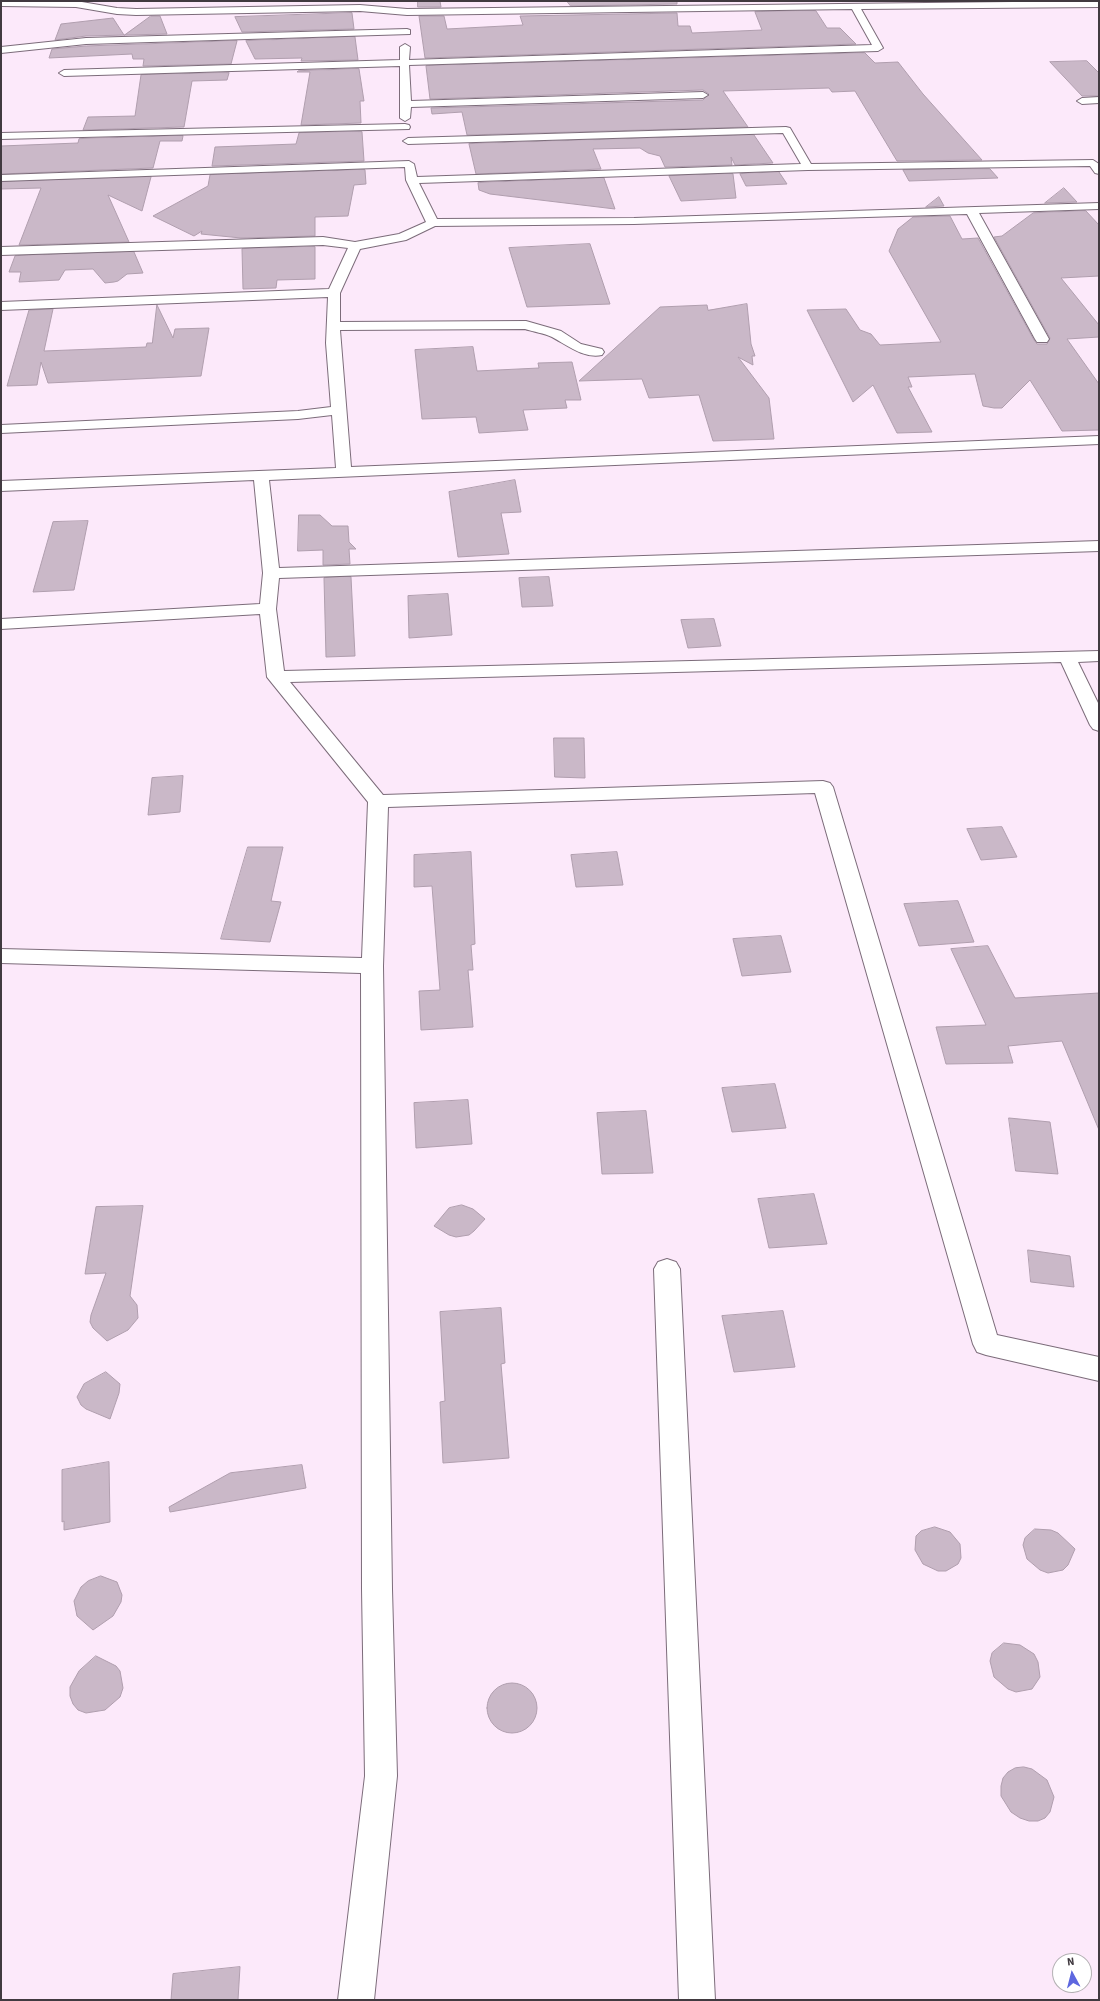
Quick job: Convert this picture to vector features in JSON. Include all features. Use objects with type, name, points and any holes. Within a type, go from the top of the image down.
[{"type":"street","points":[[760,1],[765,9]]},
{"type":"street","points":[[1,3],[51,2],[136,12],[360,8],[407,12],[856,8],[932,4],[1099,4]]},
{"type":"street","points":[[64,73],[404,61],[878,48],[856,8]]},
{"type":"street","points":[[407,12],[407,32],[404,61],[406,104],[405,127],[408,153],[412,180],[433,223]]},
{"type":"street","points":[[1,50],[86,41],[407,32]]},
{"type":"street","points":[[406,104],[703,95]]},
{"type":"street","points":[[1082,101],[1099,100]]},
{"type":"street","points":[[1,136],[405,127]]},
{"type":"street","points":[[1,178],[786,130],[808,167]]},
{"type":"street","points":[[412,180],[808,167],[1092,163],[1099,171]]},
{"type":"street","points":[[1,251],[323,241],[354,246],[402,237],[433,223],[634,221],[1099,206]]},
{"type":"street","points":[[971,210],[1042,339]]},
{"type":"street","points":[[344,472],[333,326],[334,293],[354,246]]},
{"type":"street","points":[[1,306],[334,293]]},
{"type":"street","points":[[333,326],[526,325],[556,334],[576,347],[597,352]]},
{"type":"street","points":[[1,429],[298,415],[339,410]]},
{"type":"street","points":[[1,486],[1099,440]]},
{"type":"street","points":[[261,475],[271,573],[268,609],[276,677],[378,800],[372,966],[377,1589],[381,1776],[356,2000]]},
{"type":"street","points":[[271,573],[1099,546]]},
{"type":"street","points":[[1,624],[268,609]]},
{"type":"street","points":[[276,677],[1068,658],[1099,656]]},
{"type":"street","points":[[1068,658],[1099,725]]},
{"type":"street","points":[[378,800],[823,787],[986,1344],[1099,1369]]},
{"type":"street","points":[[1,956],[372,966]]},
{"type":"street","points":[[667,1269],[697,2000]]},
{"type":"building","points":[[418,1],[440,1],[441,7],[418,7]]},
{"type":"building","points":[[567,1],[677,1],[677,4],[571,6]]},
{"type":"building","points":[[816,11],[827,28],[840,28],[856,44],[425,58],[419,16],[444,16],[447,29],[523,25],[520,16],[677,13],[678,26],[690,26],[692,33],[762,30],[755,12]]},
{"type":"building","points":[[352,13],[354,29],[242,32],[235,17]]},
{"type":"building","points":[[151,16],[160,16],[167,34],[86,36],[55,40],[61,24],[113,18],[124,35]]},
{"type":"building","points":[[355,37],[358,60],[301,61],[302,58],[255,59],[246,41]]},
{"type":"building","points":[[237,41],[231,64],[143,66],[144,59],[133,59],[132,54],[49,58],[52,49],[86,46]]},
{"type":"building","points":[[865,53],[875,63],[898,62],[923,94],[982,160],[897,161],[855,91],[832,92],[829,88],[723,91],[748,127],[467,135],[462,112],[432,114],[431,108],[703,100],[709,94],[703,90],[430,99],[426,66]]},
{"type":"building","points":[[1087,61],[1099,73],[1099,96],[1082,96],[1050,62]]},
{"type":"building","points":[[359,69],[364,101],[360,101],[361,123],[301,125],[310,72],[297,72],[298,71]]},
{"type":"building","points":[[229,73],[227,80],[192,81],[184,127],[83,130],[88,117],[135,116],[141,75]]},
{"type":"building","points":[[362,132],[364,161],[212,166],[215,147],[296,144],[299,133]]},
{"type":"building","points":[[754,135],[773,163],[735,165],[731,157],[732,165],[665,167],[660,156],[648,153],[640,148],[593,149],[601,169],[476,174],[469,144]]},
{"type":"building","points":[[183,136],[182,141],[160,141],[153,168],[1,174],[1,146],[78,143],[79,139]]},
{"type":"building","points":[[990,169],[998,178],[909,181],[903,170]]},
{"type":"building","points":[[365,170],[366,184],[354,185],[348,216],[315,217],[315,236],[241,238],[201,234],[202,231],[194,236],[153,216],[208,186],[210,175]]},
{"type":"building","points":[[779,172],[787,184],[746,186],[740,174]]},
{"type":"building","points":[[733,174],[736,198],[681,201],[669,176]]},
{"type":"building","points":[[151,177],[142,211],[108,195],[129,242],[19,245],[41,188],[1,189],[1,182]]},
{"type":"building","points":[[604,178],[615,209],[490,194],[479,190],[478,183]]},
{"type":"building","points":[[1064,188],[1077,202],[1045,203]]},
{"type":"building","points":[[939,197],[944,206],[926,207]]},
{"type":"building","points":[[1086,211],[1099,225],[1099,276],[1061,278],[1099,325],[1099,337],[1067,339],[1099,384],[1099,430],[1062,431],[1030,380],[1002,408],[994,408],[983,406],[975,374],[908,377],[912,387],[908,387],[932,432],[897,433],[873,385],[853,402],[807,310],[846,309],[860,330],[871,334],[880,345],[941,342],[889,251],[898,229],[913,217],[950,216],[962,239],[978,238],[1034,340],[1037,344],[1047,344],[1050,338],[994,237],[1002,236],[1033,213]]},
{"type":"building","points":[[590,244],[610,304],[527,307],[509,248]]},
{"type":"building","points":[[315,247],[315,279],[277,280],[276,288],[243,289],[242,249]]},
{"type":"building","points":[[134,252],[143,273],[127,274],[118,281],[114,282],[105,283],[93,269],[65,270],[59,280],[19,282],[21,272],[9,272],[15,256]]},
{"type":"building","points":[[747,304],[751,344],[755,356],[752,356],[753,365],[738,357],[769,398],[774,439],[713,441],[699,395],[649,398],[642,379],[579,381],[660,307],[707,305],[708,310]]},
{"type":"building","points":[[157,305],[173,338],[175,329],[209,328],[201,376],[48,383],[41,362],[37,385],[7,386],[29,310],[53,309],[44,351],[146,347],[147,343],[152,343]]},
{"type":"building","points":[[473,347],[477,371],[539,368],[538,363],[572,362],[581,400],[565,400],[567,408],[523,410],[528,430],[479,433],[476,417],[422,419],[415,350]]},
{"type":"building","points":[[515,480],[521,512],[501,513],[509,554],[458,557],[449,492]]},
{"type":"building","points":[[299,515],[320,515],[332,526],[348,526],[349,542],[356,549],[349,549],[350,564],[323,565],[323,550],[298,551]]},
{"type":"building","points":[[88,521],[74,590],[33,592],[53,522]]},
{"type":"building","points":[[351,577],[355,656],[326,657],[324,578]]},
{"type":"building","points":[[549,577],[553,606],[522,607],[519,578]]},
{"type":"building","points":[[448,594],[452,635],[409,638],[408,596]]},
{"type":"building","points":[[714,619],[721,646],[688,648],[681,620]]},
{"type":"building","points":[[554,738],[584,738],[585,778],[555,777]]},
{"type":"building","points":[[183,776],[180,812],[148,815],[152,778]]},
{"type":"building","points":[[1002,827],[1017,857],[981,860],[967,829]]},
{"type":"building","points":[[248,847],[283,847],[271,901],[281,902],[270,942],[221,939]]},
{"type":"building","points":[[471,852],[475,944],[471,945],[473,970],[468,970],[473,1027],[421,1030],[419,991],[440,990],[432,886],[414,887],[414,855]]},
{"type":"building","points":[[617,852],[623,885],[576,887],[571,855]]},
{"type":"building","points":[[958,901],[974,942],[919,946],[904,904]]},
{"type":"building","points":[[781,936],[791,972],[742,976],[733,939]]},
{"type":"building","points":[[988,946],[1015,998],[1099,993],[1099,1130],[1062,1041],[1008,1046],[1013,1063],[946,1064],[936,1027],[986,1025],[951,949]]},
{"type":"building","points":[[775,1084],[786,1128],[732,1132],[722,1088]]},
{"type":"building","points":[[468,1100],[472,1144],[416,1148],[414,1103]]},
{"type":"building","points":[[646,1111],[653,1173],[602,1174],[597,1113]]},
{"type":"building","points":[[1009,1118],[1050,1122],[1058,1174],[1016,1171]]},
{"type":"building","points":[[814,1194],[827,1244],[769,1248],[758,1199]]},
{"type":"building","points":[[462,1205],[473,1209],[485,1219],[469,1235],[456,1237],[449,1235],[434,1226],[449,1208]]},
{"type":"building","points":[[143,1206],[130,1296],[137,1305],[138,1318],[128,1330],[107,1341],[93,1328],[90,1322],[91,1315],[106,1273],[85,1274],[96,1207]]},
{"type":"building","points":[[1028,1250],[1070,1256],[1074,1287],[1031,1282]]},
{"type":"building","points":[[501,1308],[505,1363],[501,1364],[509,1458],[443,1463],[440,1402],[445,1401],[440,1312]]},
{"type":"building","points":[[783,1311],[795,1367],[734,1372],[722,1316]]},
{"type":"building","points":[[106,1372],[120,1384],[119,1393],[110,1419],[86,1409],[81,1405],[77,1397],[84,1384]]},
{"type":"building","points":[[109,1462],[110,1522],[64,1530],[64,1521],[62,1522],[62,1470]]},
{"type":"building","points":[[302,1465],[306,1488],[170,1512],[169,1507],[230,1473]]},
{"type":"building","points":[[935,1527],[950,1532],[960,1544],[961,1558],[958,1564],[946,1571],[938,1571],[923,1564],[915,1550],[916,1536],[921,1531]]},
{"type":"building","points":[[1035,1529],[1051,1530],[1058,1533],[1075,1549],[1068,1565],[1063,1570],[1048,1573],[1040,1570],[1027,1559],[1023,1545],[1025,1538]]},
{"type":"building","points":[[101,1576],[117,1582],[122,1595],[121,1602],[113,1616],[93,1630],[77,1616],[74,1601],[81,1587],[88,1581]]},
{"type":"building","points":[[1004,1643],[1020,1645],[1034,1654],[1038,1662],[1040,1677],[1032,1689],[1016,1692],[1008,1689],[994,1677],[990,1661],[992,1653]]},
{"type":"building","points":[[96,1656],[116,1666],[120,1671],[123,1688],[120,1697],[105,1710],[86,1713],[78,1710],[73,1704],[70,1696],[70,1687],[79,1671]]},
{"type":"building","points":[[507,1683],[517,1683],[530,1690],[537,1703],[537,1713],[530,1726],[517,1733],[507,1733],[498,1729],[491,1722],[487,1713],[487,1703],[491,1694],[498,1687]]},
{"type":"building","points":[[1024,1767],[1032,1769],[1047,1780],[1054,1797],[1050,1812],[1045,1818],[1038,1821],[1029,1821],[1020,1818],[1011,1812],[1001,1796],[1003,1778],[1008,1772],[1015,1768]]},
{"type":"building","points":[[240,1967],[238,2000],[171,2000],[173,1974]]}]
